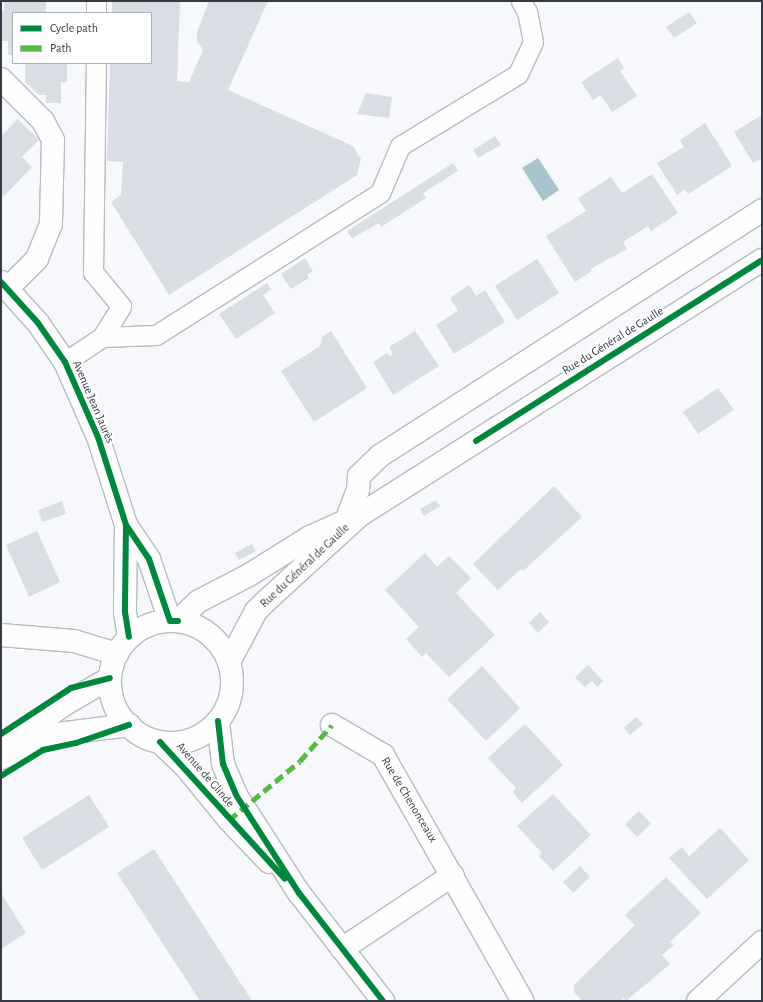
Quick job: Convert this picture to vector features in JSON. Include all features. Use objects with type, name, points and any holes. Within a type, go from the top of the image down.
[{"type":"street","points":[[1,79],[43,121],[53,140],[51,224],[37,258],[4,285]]},
{"type":"street","name":"Rue du Général de Gaulle","points":[[229,662],[256,611],[353,518],[360,476],[381,455],[762,210]]},
{"type":"street","name":"Rue du Général de Gaulle","points":[[174,621],[199,601],[249,575],[310,537],[353,518],[762,260]]},
{"type":"street","name":"Avenue Jean Jaurès","points":[[4,285],[38,323],[65,362],[98,437],[126,525],[149,559],[174,621]]},
{"type":"street","name":"Avenue Jean Jaurès","points":[[123,646],[126,525]]},
{"type":"street","points":[[174,621],[192,624],[208,633],[222,648],[229,662],[232,682],[231,696],[218,721],[194,738],[177,743],[160,742],[144,737],[128,725],[113,700],[110,678],[123,646],[152,624],[174,621]]},
{"type":"street","points":[[1,635],[123,646]]},
{"type":"street","points":[[1,749],[58,708],[110,678]]},
{"type":"street","name":"Avenue de Glinde","points":[[218,721],[227,779],[299,893]]},
{"type":"street","points":[[1,758],[58,734],[128,725]]},
{"type":"street","name":"Rue de Chenonceaux","points":[[332,725],[383,755],[523,1001]]},
{"type":"street","name":"Avenue de Glinde","points":[[160,742],[299,893],[383,1001]]},
{"type":"street","points":[[342,949],[453,876]]},
{"type":"street","points":[[698,1001],[762,942]]},
{"type":"lane","points":[[96,1],[96,12]]},
{"type":"lane","points":[[102,338],[156,335],[380,193],[400,146],[518,74],[533,42],[527,12],[521,1]]},
{"type":"lane","points":[[65,362],[102,338],[121,306],[93,272],[96,64]]},
{"type":"water","points":[[538,158],[559,190],[543,201],[522,168]]},
{"type":"building","points":[[4,1],[46,1],[46,12],[12,12],[12,55],[8,55],[8,41],[1,41],[1,11],[4,11]]},
{"type":"building","points":[[112,1],[180,1],[177,81],[189,82],[203,50],[197,41],[197,32],[209,1],[268,1],[228,90],[353,146],[361,159],[357,175],[169,295],[111,202],[121,195],[123,162],[107,161],[110,64],[152,64],[152,12],[112,12]]},
{"type":"building","points":[[689,12],[697,23],[674,38],[666,27]]},
{"type":"building","points":[[618,58],[624,68],[620,71],[637,96],[612,112],[601,95],[593,100],[581,82]]},
{"type":"building","points":[[25,64],[67,64],[67,82],[61,82],[61,103],[46,103],[46,95],[39,95],[25,82]]},
{"type":"building","points":[[366,93],[392,97],[389,118],[357,114]]},
{"type":"building","points":[[762,115],[762,158],[753,163],[734,132]]},
{"type":"building","points":[[18,119],[39,140],[22,157],[32,167],[4,196],[1,193],[1,136]]},
{"type":"building","points":[[705,123],[732,166],[688,194],[685,189],[677,195],[657,163],[684,147],[680,140]]},
{"type":"building","points":[[495,136],[501,145],[478,158],[473,150]]},
{"type":"building","points":[[453,163],[458,171],[423,193],[426,198],[381,227],[379,223],[352,238],[347,231]]},
{"type":"building","points":[[652,174],[678,213],[651,231],[648,226],[623,242],[627,249],[590,269],[592,271],[575,282],[546,236],[586,211],[578,198],[611,177],[622,193]]},
{"type":"building","points":[[305,258],[313,271],[307,275],[309,278],[291,289],[281,274]]},
{"type":"building","points":[[537,259],[559,293],[517,320],[495,286]]},
{"type":"building","points":[[267,283],[271,289],[263,295],[275,313],[236,339],[219,314]]},
{"type":"building","points":[[469,285],[476,296],[485,290],[505,322],[454,354],[436,325],[458,311],[450,298]]},
{"type":"building","points":[[331,331],[367,388],[314,422],[281,371],[320,346],[322,337]]},
{"type":"building","points":[[415,331],[439,366],[393,395],[373,362],[387,353],[390,356],[393,354],[389,347]]},
{"type":"building","points":[[718,388],[734,410],[698,434],[683,412]]},
{"type":"building","points":[[554,486],[582,517],[523,571],[521,569],[498,590],[473,564]]},
{"type":"building","points":[[436,500],[440,506],[424,516],[420,509]]},
{"type":"building","points":[[62,501],[66,514],[42,522],[38,510]]},
{"type":"building","points":[[37,531],[60,582],[29,597],[6,545]]},
{"type":"building","points":[[252,544],[256,551],[239,560],[235,553]]},
{"type":"building","points":[[425,553],[437,567],[449,556],[471,578],[456,593],[495,635],[449,677],[426,653],[422,657],[406,639],[419,627],[385,590]]},
{"type":"building","points":[[540,612],[549,622],[538,633],[529,623]]},
{"type":"building","points":[[588,665],[603,681],[597,687],[592,681],[585,687],[575,677]]},
{"type":"building","points":[[482,666],[520,708],[486,741],[447,699]]},
{"type":"building","points":[[636,717],[643,724],[630,735],[624,728]]},
{"type":"building","points":[[525,724],[563,765],[522,803],[513,792],[516,788],[488,758]]},
{"type":"building","points":[[553,794],[591,835],[553,871],[539,856],[542,853],[517,826]]},
{"type":"building","points":[[89,795],[109,827],[42,870],[22,838]]},
{"type":"building","points":[[639,811],[651,824],[637,837],[625,824]]},
{"type":"building","points":[[720,828],[749,860],[707,899],[669,858],[682,847],[689,856]]},
{"type":"building","points":[[154,849],[252,1001],[200,1001],[117,873]]},
{"type":"building","points":[[580,866],[590,877],[573,893],[563,882]]},
{"type":"building","points":[[666,877],[701,913],[670,942],[674,945],[662,955],[670,964],[626,1001],[624,998],[621,1001],[582,1001],[574,992],[574,985],[635,925],[625,915]]},
{"type":"building","points":[[1,893],[26,933],[1,949]]},
{"type":"marked path","points":[[229,820],[300,761],[332,725]]},
{"type":"cycle path","points":[[476,441],[762,260]]},
{"type":"cycle path","points":[[1,282],[38,323],[65,362],[98,437],[126,525],[149,559],[170,621],[178,621]]},
{"type":"cycle path","points":[[126,525],[125,612],[129,637]]},
{"type":"cycle path","points":[[1,734],[71,688],[110,678]]},
{"type":"cycle path","points":[[218,721],[223,764],[236,795],[299,893],[383,1001]]},
{"type":"cycle path","points":[[1,776],[43,750],[76,743],[129,725]]},
{"type":"cycle path","points":[[160,742],[285,879]]}]
